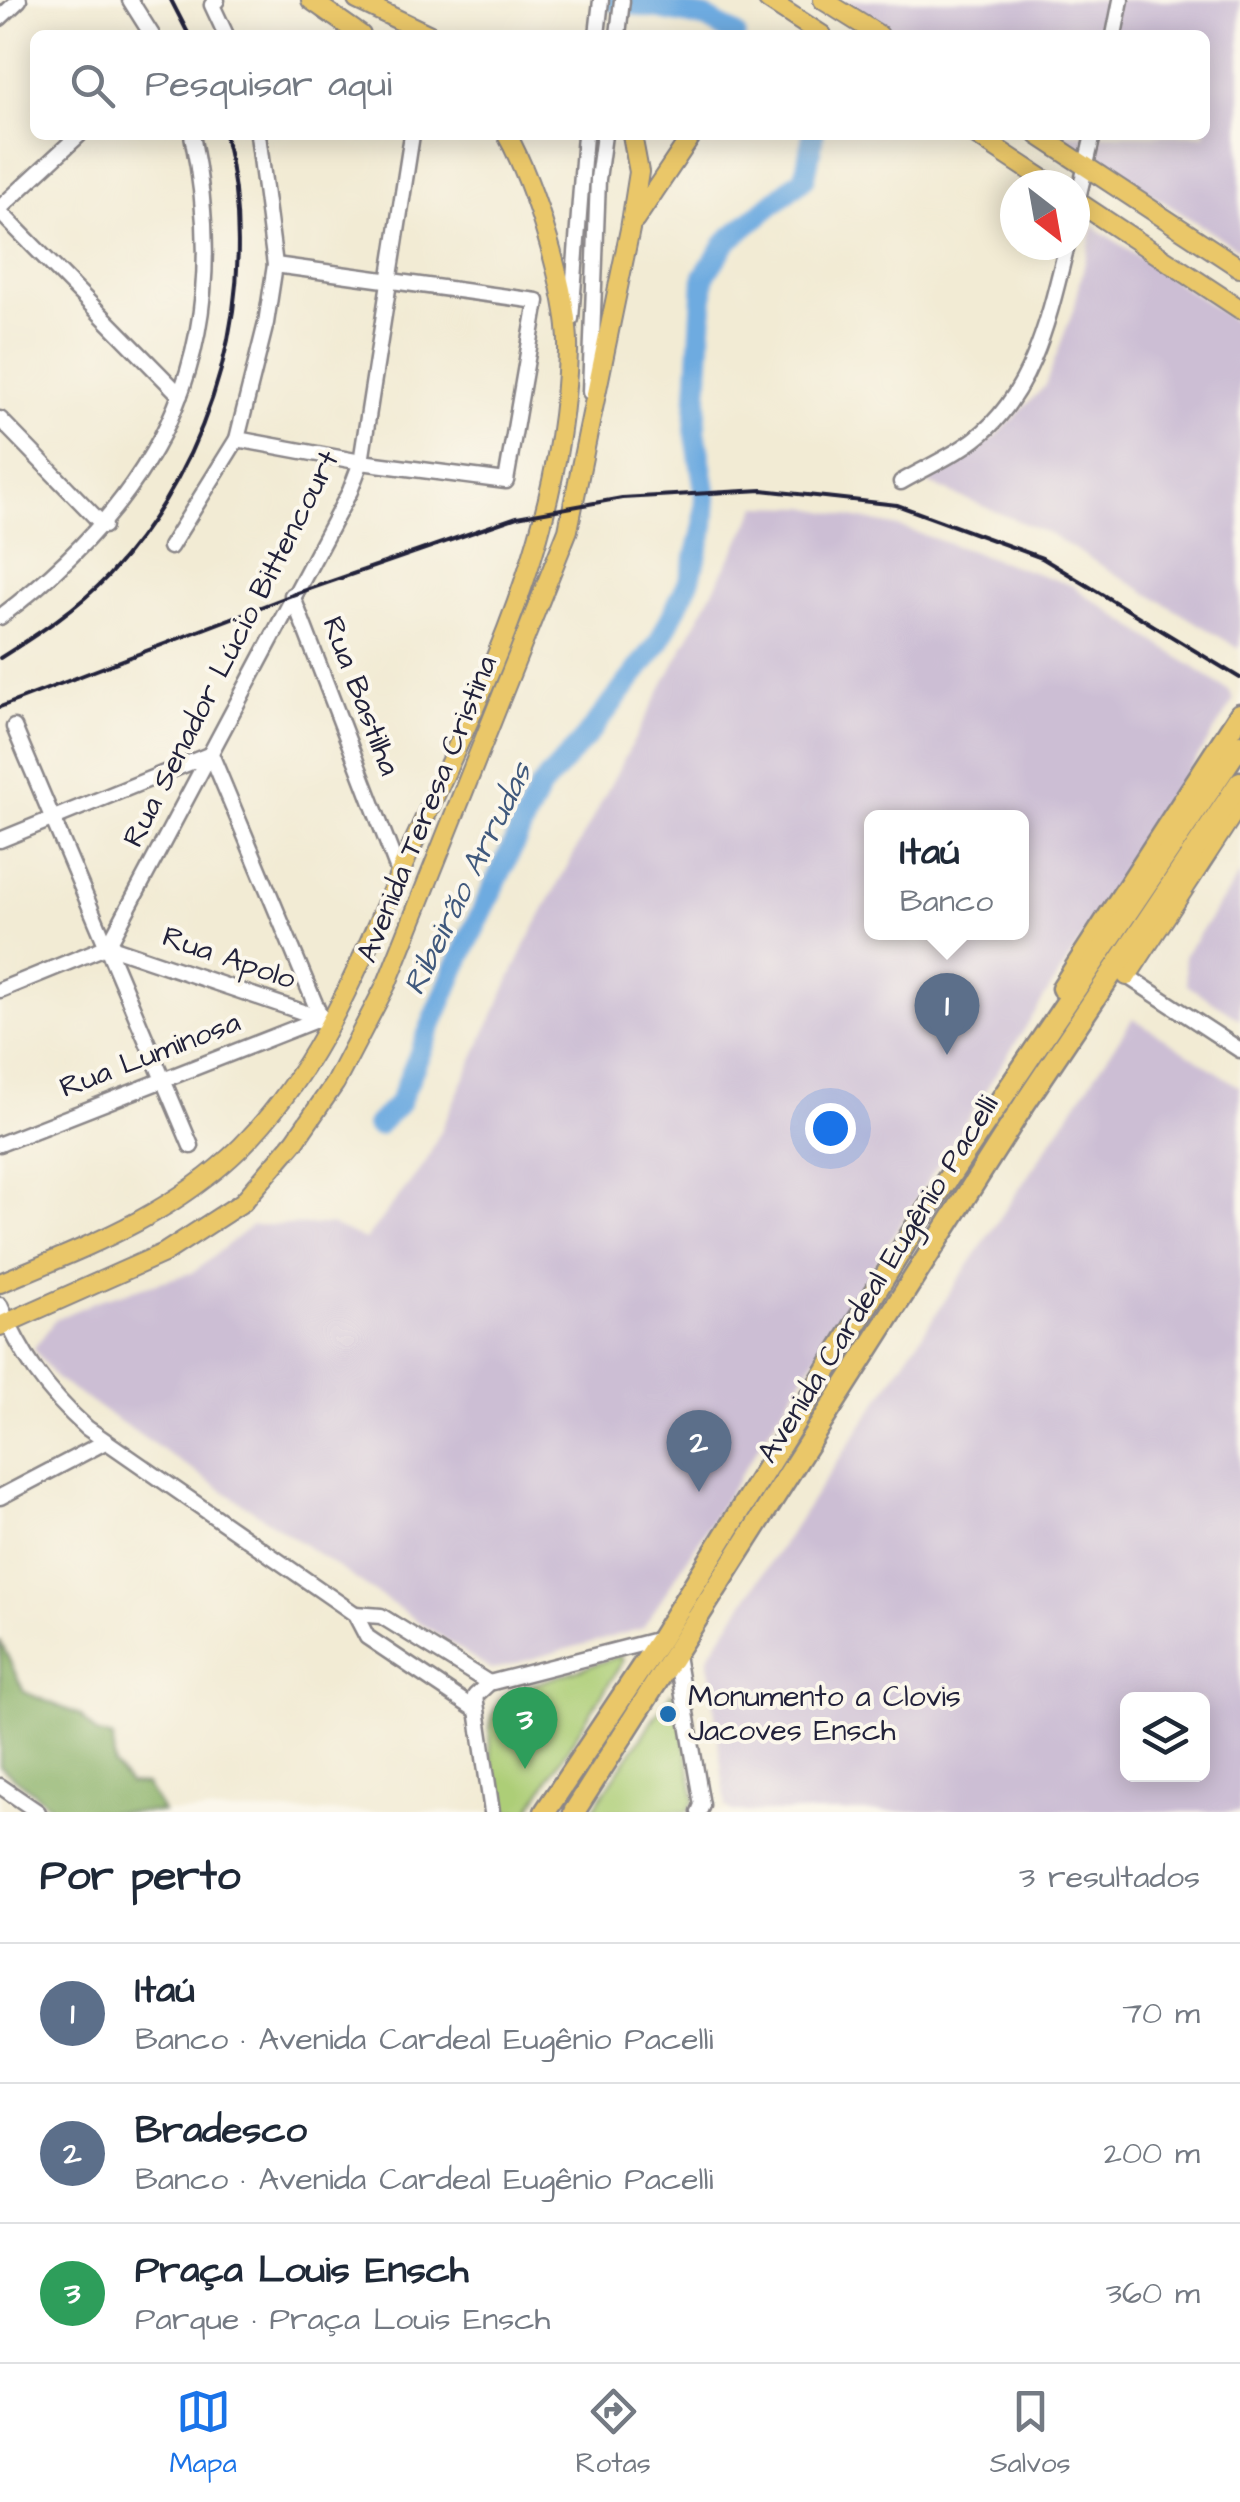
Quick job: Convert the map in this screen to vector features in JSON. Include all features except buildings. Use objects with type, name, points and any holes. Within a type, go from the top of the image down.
[{"type":"highway","points":[[1007,1090],[1080,956],[1240,714]]},
{"type":"highway","name":"Avenida Cardeal Eugênio Pacelli","points":[[546,1812],[668,1646],[1025,1103],[1174,865],[1240,745]]},
{"type":"highway","name":"Avenida Cardeal Eugênio Pacelli","points":[[574,1812],[918,1223],[1007,1090],[1240,782]]},
{"type":"highway","points":[[1025,1103],[1127,976]]},
{"type":"main road","points":[[311,0],[354,30]]},
{"type":"main road","points":[[357,0],[420,30]]},
{"type":"main road","points":[[768,0],[814,30]]},
{"type":"main road","points":[[823,0],[871,30]]},
{"type":"main road","name":"Avenida Teresa Cristina","points":[[0,1283],[130,1229],[204,1182],[243,1145],[298,1081],[399,873],[515,616],[550,498],[569,349],[542,221],[509,140]]},
{"type":"main road","name":"Avenida Teresa Cristina","points":[[4,1324],[164,1253],[243,1202],[335,1083],[382,993],[568,530],[630,229],[638,172],[633,140]]},
{"type":"main road","points":[[630,229],[689,140]]},
{"type":"main road","points":[[984,140],[1029,170]]},
{"type":"main road","points":[[1046,140],[1240,268]]},
{"type":"main road","points":[[1090,213],[1240,310]]},
{"type":"main road","points":[[1127,976],[1240,804]]},
{"type":"main road","points":[[335,1083],[340,1059],[327,1020],[382,993]]},
{"type":"street","points":[[0,18],[19,0]]},
{"type":"street","points":[[130,0],[149,30]]},
{"type":"street","points":[[598,30],[602,0]]},
{"type":"street","points":[[619,30],[622,0]]},
{"type":"street","points":[[1115,30],[1121,0]]},
{"type":"street","points":[[215,2],[224,30]]},
{"type":"street","points":[[75,140],[0,210],[180,395]]},
{"type":"street","points":[[0,617],[46,583],[104,526],[146,465],[180,395],[195,349],[205,286],[204,201],[193,140]]},
{"type":"street","points":[[170,547],[237,438],[275,265],[260,140]]},
{"type":"street","name":"Rua Senador Lúcio Bittencourt","points":[[108,946],[350,491],[361,462],[411,140]]},
{"type":"street","points":[[569,349],[584,140]]},
{"type":"street","points":[[589,418],[598,180],[603,140]]},
{"type":"street","points":[[1085,170],[1092,140]]},
{"type":"street","points":[[902,482],[976,438],[1007,406],[1029,368],[1051,311],[1063,260]]},
{"type":"street","points":[[237,438],[361,462],[506,481],[537,301],[275,265]]},
{"type":"street","points":[[0,420],[104,526]]},
{"type":"street","name":"Rua Bastilha","points":[[292,595],[399,873]]},
{"type":"street","points":[[14,727],[56,817],[191,1146]]},
{"type":"street","points":[[0,840],[210,754],[327,1020]]},
{"type":"street","points":[[0,990],[108,946]]},
{"type":"street","name":"Rua Apolo","points":[[108,946],[327,1020]]},
{"type":"street","points":[[1127,976],[1240,1050]]},
{"type":"street","name":"Rua Luminosa","points":[[0,1144],[162,1078],[327,1020]]},
{"type":"street","points":[[0,1304],[4,1324],[53,1398],[105,1442],[354,1614],[367,1637],[474,1708]]},
{"type":"street","points":[[0,1496],[105,1442]]},
{"type":"street","points":[[354,1614],[381,1616],[489,1683]]},
{"type":"street","points":[[492,1812],[475,1696],[489,1683],[668,1646],[702,1804],[699,1812]]},
{"type":"street","points":[[0,1786],[38,1812]]},
{"type":"shaded area","points":[[844,0],[1240,0],[1240,250],[1066,140],[1210,140],[1210,30],[891,30]]},
{"type":"shaded area","points":[[1093,226],[1240,325],[1240,649],[1049,534],[927,483],[996,436],[1045,386],[1075,305],[1085,260],[1090,260]]},
{"type":"shaded area","points":[[758,506],[806,507],[903,528],[1071,585],[1229,691],[1234,700],[643,1628],[491,1670],[55,1378],[34,1348],[56,1319],[96,1301],[194,1272],[252,1225],[332,1225],[365,1240],[426,1162],[526,944]]},
{"type":"shaded area","points":[[1240,874],[1240,1019],[1187,985],[1184,956]]},
{"type":"shaded area","points":[[1133,1018],[1240,1087],[1240,1812],[733,1812],[726,1807],[708,1656]]},
{"type":"green space","points":[[0,1640],[24,1692],[80,1715],[96,1733],[113,1738],[114,1766],[129,1784],[146,1785],[163,1812],[58,1812],[0,1766]]},
{"type":"green space","points":[[620,1656],[623,1661],[528,1812],[502,1812],[490,1748],[492,1717],[499,1703],[510,1692]]},
{"type":"green space","points":[[671,1693],[677,1697],[695,1800],[687,1812],[591,1812]]},
{"type":"waterway","name":"Ribeirão Arrudas","points":[[611,0],[705,18],[726,30]]},
{"type":"waterway","name":"Ribeirão Arrudas","points":[[377,1125],[399,1103],[455,969],[540,788],[586,737],[658,644],[690,579],[704,527],[706,496],[695,430],[704,276],[727,241],[805,177],[812,140]]},
{"type":"railway","points":[[171,0],[186,30]]},
{"type":"railway","points":[[0,658],[71,609],[109,575],[146,529],[177,479],[202,426],[221,369],[233,311],[238,252],[235,193],[226,140]]},
{"type":"railway","points":[[0,707],[292,595],[517,517],[622,498],[762,490],[897,505],[1042,558],[1240,678]]},
{"type":"place","name":"Itaú","points":[[947,1055]]},
{"type":"place","name":"Bradesco","points":[[699,1492]]},
{"type":"place","name":"Monumento a Clovis Jacoves Ensch","points":[[668,1714]]},
{"type":"place","name":"Praça Louis Ensch","points":[[525,1769]]}]
